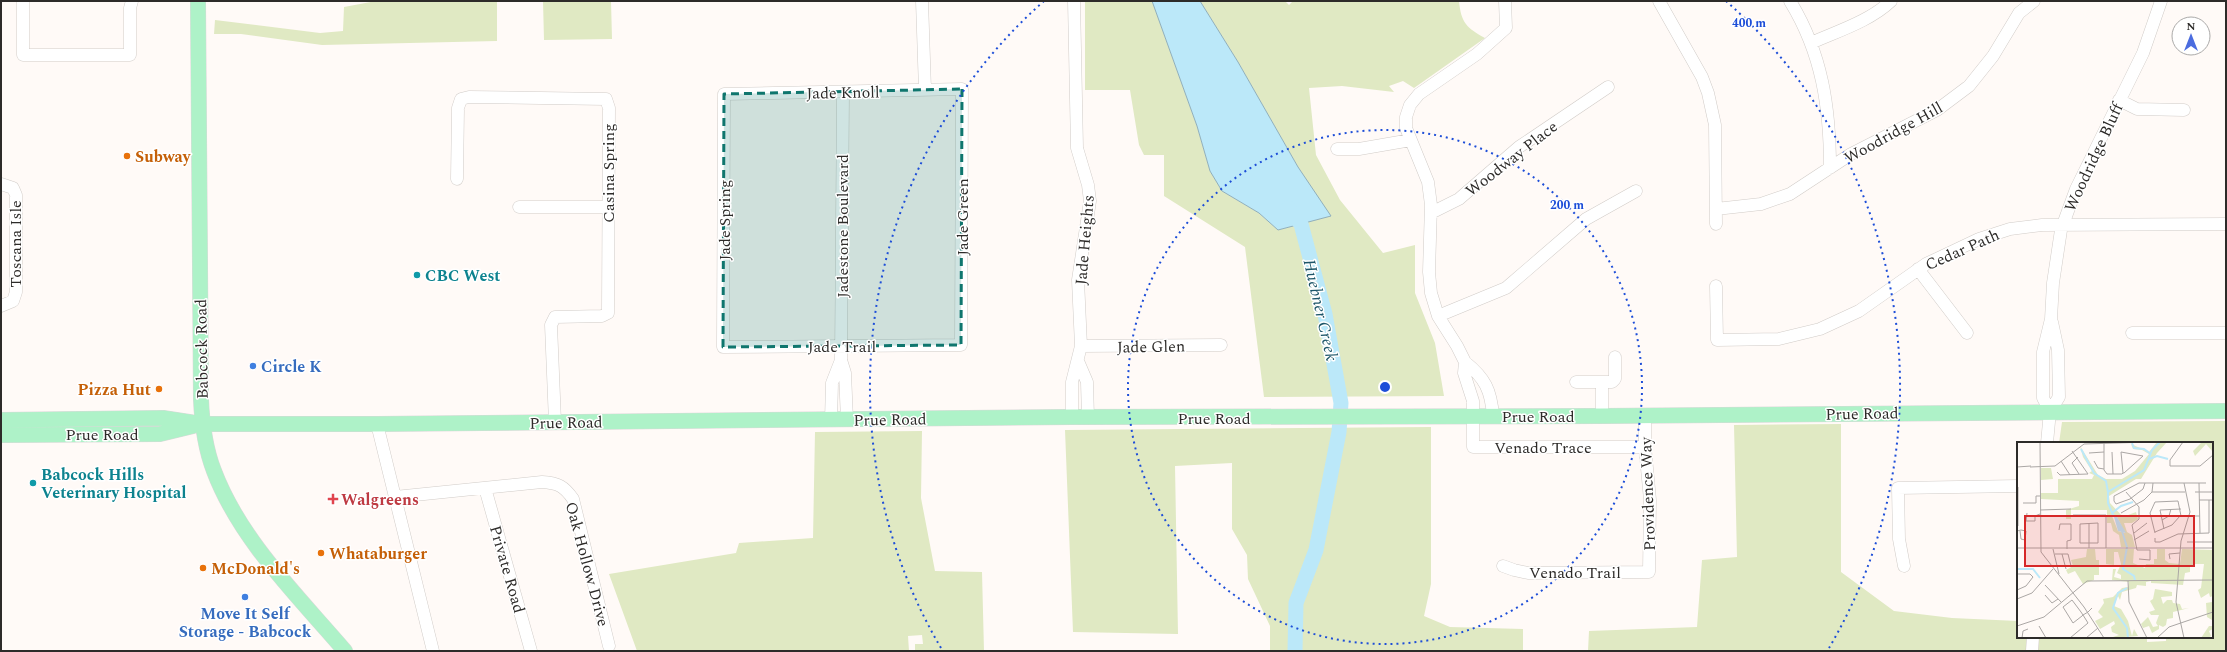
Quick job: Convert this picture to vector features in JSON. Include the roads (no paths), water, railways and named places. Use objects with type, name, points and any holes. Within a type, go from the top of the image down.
[{"type":"main road","name":"Babcock Road","points":[[198,1],[202,424],[214,471],[239,520],[265,557],[345,651]]},
{"type":"main road","name":"Prue Road","points":[[1,420],[163,418],[202,424],[377,424],[1072,417],[1473,415],[1645,416],[2050,411],[2226,411]]},
{"type":"main road","name":"Prue Road","points":[[1,435],[160,434],[202,424]]},
{"type":"street","points":[[23,1],[23,55],[130,56],[130,8],[132,1]]},
{"type":"street","points":[[922,1],[924,90]]},
{"type":"street","name":"Jade Heights","points":[[1072,417],[1073,372],[1078,361],[1081,346],[1078,280],[1090,201],[1088,185],[1077,148],[1074,1]]},
{"type":"street","points":[[1493,416],[1492,401],[1483,379],[1465,362],[1438,316],[1431,293],[1429,272],[1431,213],[1428,182],[1406,128],[1406,117],[1410,105],[1419,94],[1477,54],[1506,28],[1505,1]]},
{"type":"street","points":[[1659,1],[1700,72],[1708,93],[1715,125],[1716,224]]},
{"type":"street","points":[[1790,1],[1812,43],[1824,85],[1829,113],[1830,168]]},
{"type":"street","points":[[1812,43],[1868,17],[1883,9],[1891,1]]},
{"type":"street","name":"Woodridge Hill","points":[[1716,209],[1746,207],[1776,200],[1803,187],[1869,144],[1937,110],[1969,86],[1987,65],[2019,13],[2034,1]]},
{"type":"street","name":"Woodridge Bluff","points":[[2050,411],[2042,398],[2043,352],[2051,319],[2056,257],[2063,225],[2076,190],[2143,53],[2161,1]]},
{"type":"street","name":"Woodway Place","points":[[1431,213],[1460,199],[1520,147],[1608,87]]},
{"type":"street","name":"Jade Knoll","points":[[724,94],[962,89]]},
{"type":"street","name":"Jade Green","points":[[961,345],[962,89]]},
{"type":"street","name":"Jadestone Boulevard","points":[[843,92],[841,360],[845,373],[847,420]]},
{"type":"street","name":"Jade Spring","points":[[723,347],[724,94]]},
{"type":"street","name":"Casina Spring","points":[[457,180],[458,108],[461,99],[469,97],[606,99],[609,108],[608,313],[602,316],[555,317],[551,325],[555,422]]},
{"type":"street","points":[[2119,100],[2137,109],[2184,110]]},
{"type":"street","points":[[1337,149],[1359,149],[1411,140]]},
{"type":"street","name":"Toscana Isle","points":[[1,184],[13,188],[16,195],[16,292],[12,301],[1,306]]},
{"type":"street","points":[[1438,316],[1506,288],[1586,219],[1636,191]]},
{"type":"street","points":[[519,207],[608,207]]},
{"type":"street","name":"Cedar Path","points":[[1716,286],[1717,340],[1778,339],[1820,329],[1859,311],[1918,268],[1994,233],[2026,226],[2226,224]]},
{"type":"street","points":[[1918,268],[1967,333]]},
{"type":"street","points":[[2132,334],[2226,333]]},
{"type":"street","name":"Jade Trail","points":[[723,347],[961,345]]},
{"type":"street","name":"Jade Glen","points":[[1081,346],[1221,345]]},
{"type":"street","points":[[1576,382],[1612,382],[1615,379],[1615,357]]},
{"type":"street","name":"Jadestone Boulevard","points":[[831,420],[834,374],[841,360]]},
{"type":"street","points":[[1078,361],[1084,373],[1087,389],[1088,418]]},
{"type":"street","points":[[1465,362],[1464,373],[1470,389],[1473,415]]},
{"type":"street","points":[[1602,382],[1602,416]]},
{"type":"street","points":[[1470,389],[1485,384]]},
{"type":"street","points":[[1072,389],[1087,389]]},
{"type":"street","points":[[832,390],[846,390]]},
{"type":"street","points":[[2047,442],[2050,411]]},
{"type":"street","name":"Venado Trace","points":[[1473,415],[1473,448],[1645,447]]},
{"type":"street","name":"Providence Way","points":[[1645,416],[1645,447],[1650,500],[1649,572]]},
{"type":"street","points":[[377,424],[434,651]]},
{"type":"street","name":"Oak Hollow Drive","points":[[395,497],[542,482],[559,484],[566,488],[572,499],[609,646]]},
{"type":"street","points":[[1904,566],[1899,539],[1898,488],[2017,486]]},
{"type":"street","name":"Private Road","points":[[485,488],[531,651]]},
{"type":"street","name":"Venado Trail","points":[[1502,566],[1528,573],[1649,572]]},
{"type":"street","points":[[2032,651],[2033,638]]},
{"type":"water","points":[[1152,1],[1200,1],[1238,62],[1298,167],[1331,216],[1278,230],[1259,213],[1222,191],[1210,171],[1197,126]]},
{"type":"waterway","name":"Huebner Creek","points":[[1288,208],[1301,224],[1325,314],[1341,403],[1339,432],[1316,550],[1296,603],[1295,651]]},
{"type":"place","name":"Subway","points":[[127,156]]},
{"type":"place","name":"CBC West","points":[[417,275]]},
{"type":"place","name":"Circle K","points":[[253,366]]},
{"type":"place","name":"Pizza Hut","points":[[159,389]]},
{"type":"place","name":"Babcock Hills Veterinary Hospital","points":[[33,483]]},
{"type":"place","name":"Walgreens","points":[[333,499]]},
{"type":"place","name":"Whataburger","points":[[321,553]]},
{"type":"place","name":"McDonald's","points":[[203,568]]},
{"type":"place","name":"Move It Self Storage - Babcock","points":[[245,597]]}]
